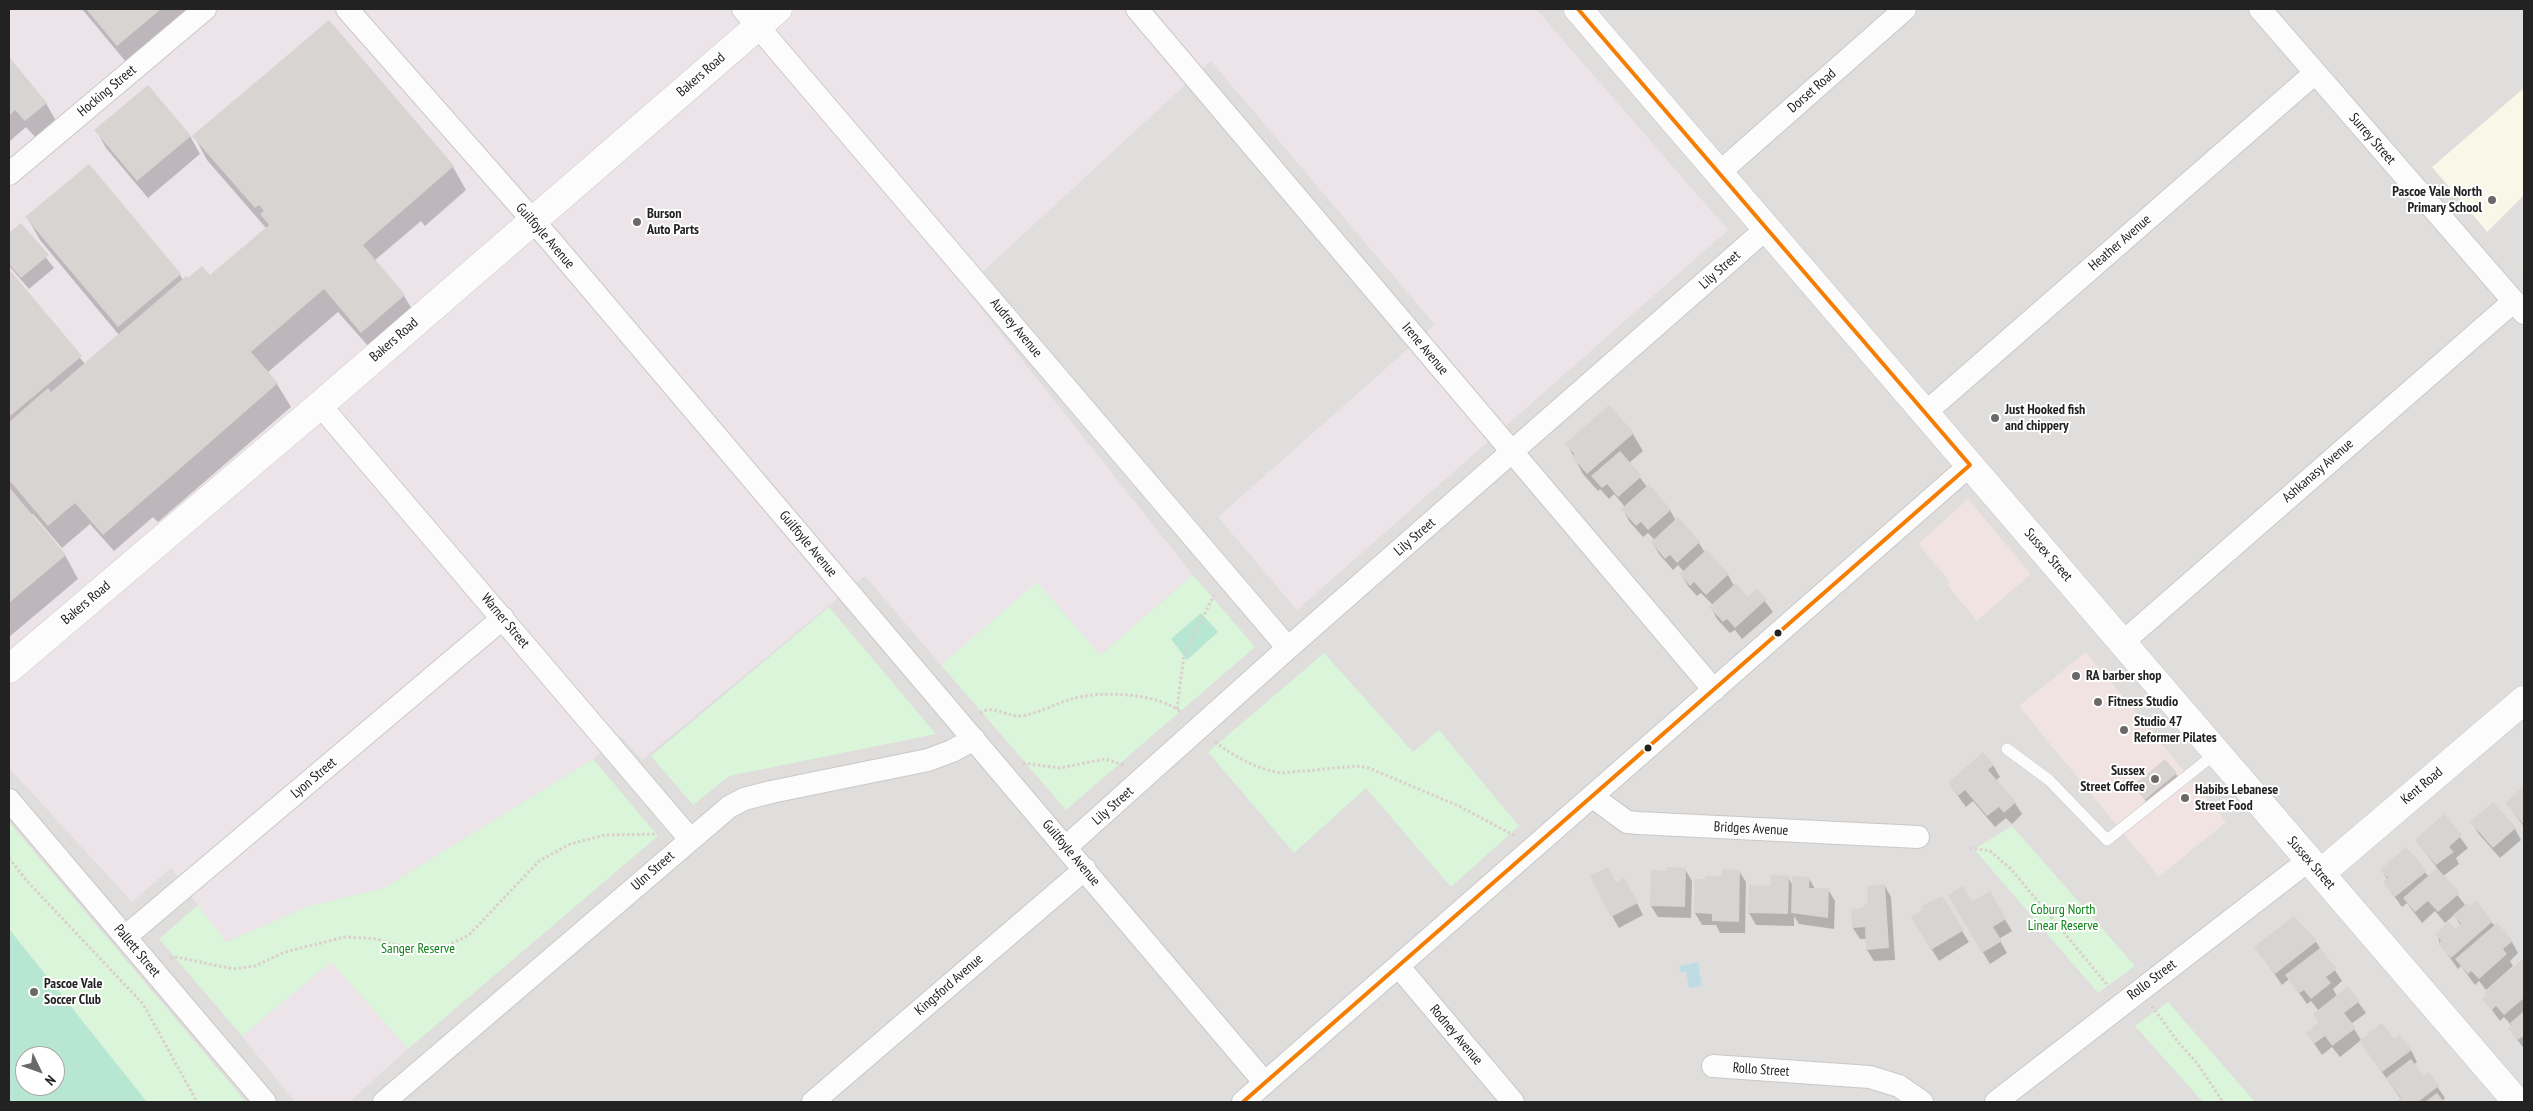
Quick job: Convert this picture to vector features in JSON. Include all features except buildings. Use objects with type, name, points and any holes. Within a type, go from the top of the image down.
[{"type":"street","name":"Hocking Street","points":[[9,174],[205,9]]},
{"type":"street","name":"Guilfoyle Avenue","points":[[347,9],[532,220],[1265,1083]]},
{"type":"street","name":"Irene Avenue","points":[[1137,9],[1714,690]]},
{"type":"street","name":"Sussex Street","points":[[1578,9],[2517,1102]]},
{"type":"street","name":"Dorset Road","points":[[1719,173],[1905,9]]},
{"type":"street","name":"Surrey Street","points":[[2260,9],[2519,307]]},
{"type":"street","name":"Bakers Road","points":[[9,669],[320,405],[532,220],[760,14]]},
{"type":"street","name":"Audrey Avenue","points":[[760,14],[1288,648]]},
{"type":"street","name":"Heather Avenue","points":[[1924,413],[2315,73]]},
{"type":"street","name":"Lily Street","points":[[1066,847],[1288,648],[1767,228]]},
{"type":"street","name":"Ashkanasy Avenue","points":[[2123,642],[2519,307]]},
{"type":"street","name":"Warner Street","points":[[320,405],[683,831]]},
{"type":"street","points":[[1243,1102],[1970,465]]},
{"type":"street","name":"Lyon Street","points":[[125,937],[503,618]]},
{"type":"street","name":"Kent Road","points":[[2315,867],[2524,700]]},
{"type":"street","name":"Ulm Street","points":[[384,1102],[683,831],[744,799],[928,760],[952,751],[968,732]]},
{"type":"street","name":"Bridges Avenue","points":[[1593,796],[1627,822],[1918,837]]},
{"type":"street","name":"Pallett Street","points":[[9,800],[265,1102]]},
{"type":"street","name":"Rollo Street","points":[[1996,1102],[2130,997],[2315,867]]},
{"type":"street","name":"Kingsford Avenue","points":[[813,1102],[1085,869]]},
{"type":"street","name":"Rodney Avenue","points":[[1399,967],[1513,1102]]},
{"type":"street","name":"Rollo Street","points":[[1713,1066],[1870,1077],[1899,1086],[1922,1102]]},
{"type":"lane","points":[[2007,750],[2049,780],[2108,840],[2216,753]]},
{"type":"path","points":[[1177,709],[1184,655],[1226,575]]},
{"type":"path","points":[[968,732],[989,709],[1020,716],[1074,698],[1105,694],[1136,696],[1170,704],[1198,730],[1249,764],[1271,772],[1282,773],[1358,766],[1383,773],[1500,826],[1515,836],[1529,852]]},
{"type":"path","points":[[1020,762],[1060,768],[1105,759],[1124,765]]},
{"type":"path","points":[[144,960],[177,957],[233,968],[255,966],[285,952],[345,936],[378,939],[387,943],[420,949],[446,946],[469,935],[539,861],[570,844],[606,835],[683,831]]},
{"type":"path","points":[[1970,848],[1990,851],[2011,869],[2057,921],[2197,1063],[2223,1102]]},
{"type":"path","points":[[9,858],[27,881],[143,1004],[196,1102]]},
{"type":"shaded area","points":[[9,9],[2524,9],[2524,1102],[9,1102]]},
{"type":"shaded area","points":[[9,9],[1536,9],[1728,230],[1297,610],[1218,517],[1435,325],[1211,61],[965,288],[1193,575],[1100,655],[1037,583],[941,665],[865,576],[642,760],[621,736],[593,759],[384,888],[309,906],[225,942],[171,868],[132,902],[9,768]]},
{"type":"shaded area","name":"Pascoe Vale North Primary School","points":[[2524,88],[2524,275],[2432,167]]},
{"type":"shaded area","points":[[2524,195],[2524,275],[2487,232]]},
{"type":"shaded area","points":[[1968,499],[2031,574],[1977,621],[1947,585],[1950,582],[1918,544]]},
{"type":"shaded area","points":[[2086,652],[2226,822],[2159,877],[2019,706]]},
{"type":"shaded area","points":[[331,961],[408,1049],[349,1102],[295,1102],[242,1036]]},
{"type":"green space","points":[[1193,575],[1255,647],[1066,810],[941,665],[1037,582],[1100,655]]},
{"type":"green space","points":[[829,607],[936,734],[729,776],[693,805],[651,756]]},
{"type":"green space","points":[[1201,613],[1218,632],[1187,660],[1171,639]]},
{"type":"green space","points":[[1324,653],[1413,752],[1439,730],[1519,826],[1451,887],[1366,788],[1294,853],[1208,752]]},
{"type":"green space","name":"Sanger Reserve","points":[[593,759],[658,836],[408,1049],[331,962],[242,1036],[159,939],[198,905],[226,942],[309,906],[384,888]]},
{"type":"green space","points":[[9,822],[246,1102],[9,1102]]},
{"type":"green space","name":"Coburg North Linear Reserve","points":[[2012,826],[2135,966],[2098,993],[1974,849]]},
{"type":"green space","name":"Pascoe Vale Soccer Club","points":[[9,929],[147,1102],[9,1102]]},
{"type":"green space","points":[[2168,1002],[2255,1102],[2203,1102],[2135,1026]]},
{"type":"water","points":[[1698,962],[1702,986],[1689,988],[1686,971],[1680,972],[1679,966]]},
{"type":"transit line","points":[[1578,9],[1970,465]]},
{"type":"transit line","points":[[1243,1102],[1970,465]]},
{"type":"place","name":"Pascoe Vale North Primary School","points":[[2492,200]]},
{"type":"place","name":"Burson Auto Parts","points":[[637,222]]},
{"type":"place","name":"Just Hooked fish and chippery","points":[[1995,418]]},
{"type":"place","name":"RA barber shop","points":[[2076,676]]},
{"type":"place","name":"Fitness Studio","points":[[2098,702]]},
{"type":"place","name":"Studio 47 Reformer Pilates","points":[[2124,730]]},
{"type":"place","name":"Sussex Street Coffee","points":[[2155,779]]},
{"type":"place","name":"Habibs Lebanese Street Food","points":[[2185,798]]},
{"type":"place","name":"Pascoe Vale Soccer Club","points":[[34,992]]}]
